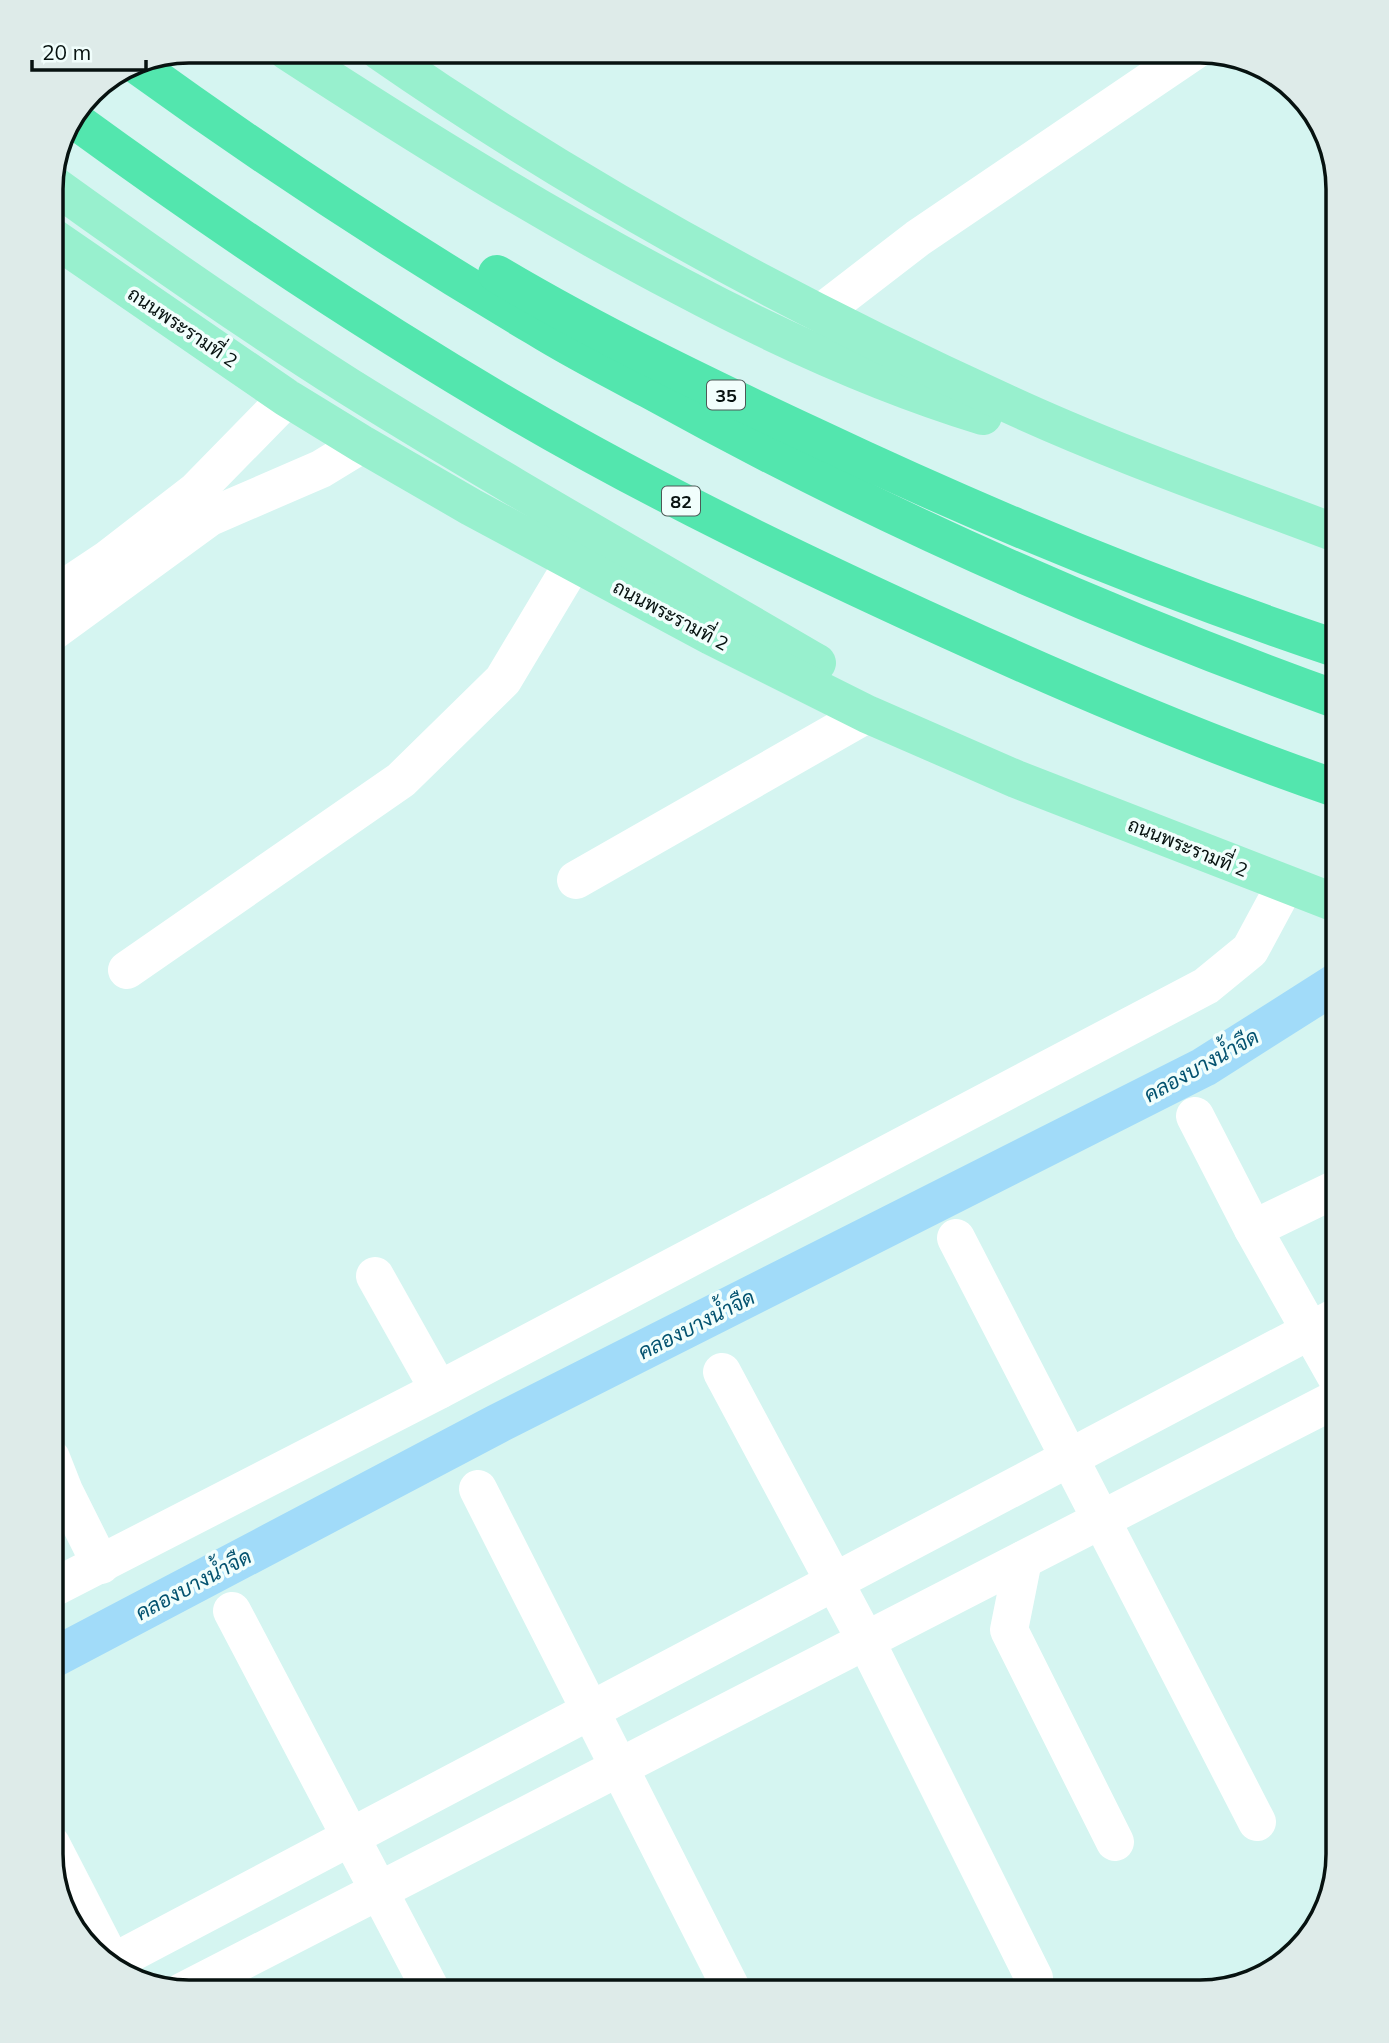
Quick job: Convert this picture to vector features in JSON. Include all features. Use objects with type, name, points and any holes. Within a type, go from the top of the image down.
[{"type":"highway","name":"35","points":[[167,65],[333,174],[533,295],[735,400],[925,489],[1123,571],[1326,645]]},
{"type":"highway","points":[[145,71],[210,118],[367,222],[537,329],[729,434],[911,524],[1026,575],[1251,668],[1326,696]]},
{"type":"highway","name":"82","points":[[81,125],[209,216],[356,314],[520,414],[667,495],[896,606],[1100,699],[1256,761],[1326,785]]},
{"type":"highway","points":[[77,131],[230,237],[368,328],[526,421],[743,525],[1204,730],[1326,774]]},
{"type":"main road","points":[[306,63],[520,199],[748,322],[857,371],[964,410],[1169,472]]},
{"type":"main road","points":[[396,63],[565,170],[704,252],[818,314],[1007,404],[1169,472],[1326,530]]},
{"type":"main road","points":[[63,191],[215,298],[347,385],[502,479],[1016,779]]},
{"type":"main road","name":"ถนนพระรามที่ 2","points":[[63,244],[288,398],[362,444],[471,508],[723,642],[867,714],[1016,779],[1326,900]]},
{"type":"street","points":[[818,314],[918,238],[1176,63]]},
{"type":"street","points":[[63,589],[108,559],[196,491],[288,398]]},
{"type":"street","points":[[63,624],[210,517],[321,469],[362,444]]},
{"type":"street","points":[[127,970],[401,780],[503,680],[573,563]]},
{"type":"street","points":[[576,880],[867,714]]},
{"type":"street","points":[[63,1583],[439,1390],[1206,986],[1250,950],[1285,885]]},
{"type":"street","points":[[122,1960],[349,1837],[1325,1324],[1253,1229],[1195,1116]]},
{"type":"street","points":[[1253,1229],[1326,1194]]},
{"type":"street","points":[[956,1238],[1257,1822]]},
{"type":"street","points":[[375,1276],[439,1390]]},
{"type":"street","points":[[722,1372],[866,1641],[1034,1978]]},
{"type":"street","points":[[205,1980],[1326,1404]]},
{"type":"street","points":[[63,1488],[101,1565]]},
{"type":"street","points":[[478,1489],[727,1980]]},
{"type":"street","points":[[1023,1560],[1009,1630],[1115,1842]]},
{"type":"street","points":[[232,1611],[426,1980]]},
{"type":"street","points":[[64,1869],[103,1946]]},
{"type":"waterway","name":"คลองบางน้ำจืด","points":[[63,1653],[497,1424],[1204,1067],[1326,990]]}]
